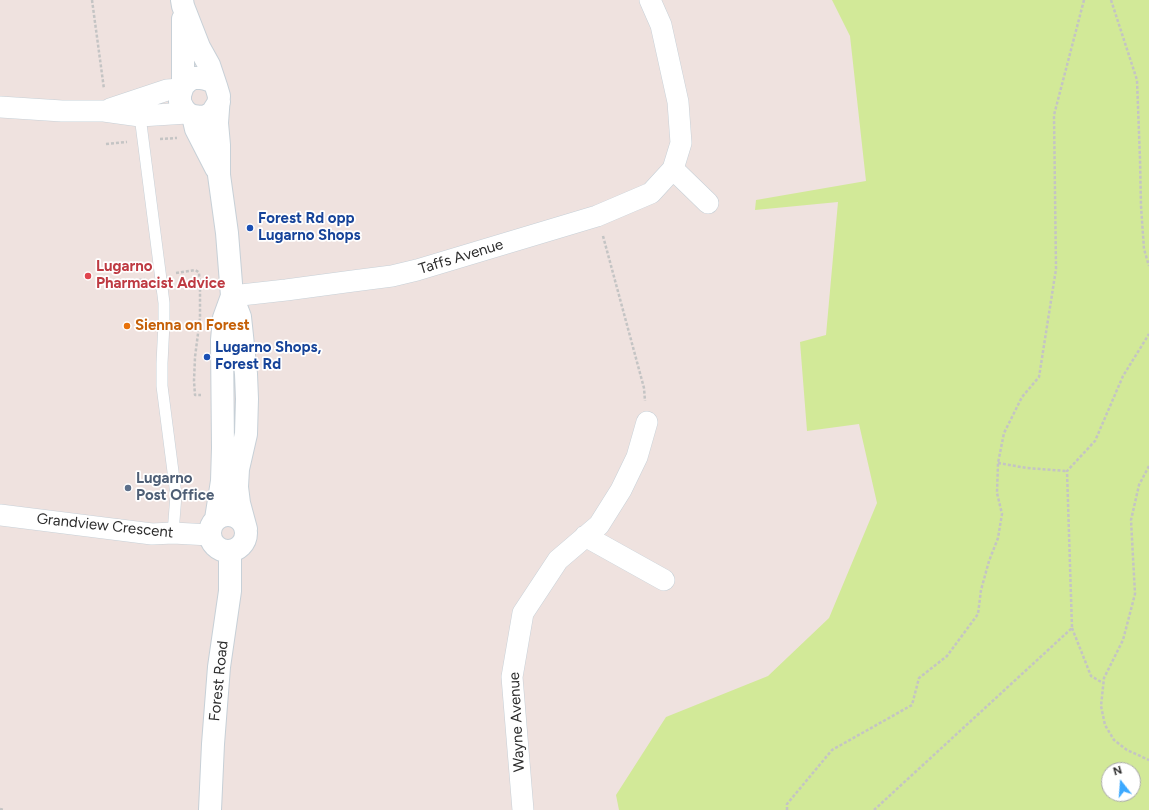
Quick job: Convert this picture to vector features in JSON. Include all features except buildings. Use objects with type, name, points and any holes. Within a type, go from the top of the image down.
[{"type":"street","name":"Taffs Avenue","points":[[232,296],[392,276],[417,270],[597,216],[651,193],[673,169],[681,143],[678,102],[661,25],[650,0]]},
{"type":"street","points":[[183,3],[182,87],[180,102],[183,108],[190,114],[219,175]]},
{"type":"street","points":[[183,3],[199,47],[210,66],[217,94],[219,175],[228,241],[232,296],[240,316],[247,393],[246,434],[238,470],[237,487],[246,535],[241,546],[236,550],[225,551],[214,546],[211,541],[222,481],[222,340],[224,318],[232,296]]},
{"type":"street","points":[[0,107],[62,111],[104,102],[158,94],[167,90],[182,87],[193,78],[212,81],[217,94],[216,108],[212,113],[200,117],[190,114],[140,116],[104,102]]},
{"type":"street","points":[[673,169],[708,203]]},
{"type":"street","name":"Wayne Avenue","points":[[523,810],[512,677],[523,613],[558,560],[599,525],[621,490],[637,456],[647,422]]},
{"type":"street","name":"Grandview Crescent","points":[[0,515],[152,534],[173,533],[213,527]]},
{"type":"street","points":[[213,527],[222,516],[228,515],[239,519],[246,529]]},
{"type":"street","points":[[585,536],[664,580]]},
{"type":"street","name":"Forest Road","points":[[210,810],[219,667],[230,591],[230,551]]},
{"type":"lane","points":[[140,116],[164,303],[162,386],[176,495],[173,533]]},
{"type":"path","points":[[92,0],[104,102]]},
{"type":"path","points":[[787,810],[787,804],[832,750],[912,705],[919,678],[947,656],[978,614],[981,590],[989,561],[998,538],[1002,514],[997,493],[998,463],[1004,433],[1022,397],[1039,377],[1056,269],[1054,115],[1084,0]]},
{"type":"path","points":[[1111,0],[1137,80],[1141,206],[1144,249],[1149,266]]},
{"type":"path","points":[[597,216],[644,388],[647,422]]},
{"type":"path","points":[[124,283],[195,270],[199,273],[200,307],[194,370],[195,395],[223,394]]},
{"type":"path","points":[[1104,683],[1091,676],[1072,628],[1067,471],[1095,441],[1123,376],[1149,334]]},
{"type":"path","points":[[998,463],[1027,468],[1067,471]]},
{"type":"path","points":[[1149,466],[1139,485],[1131,520],[1136,594],[1123,640],[1104,678],[1101,706],[1105,725],[1114,740],[1127,750],[1149,760]]},
{"type":"path","points":[[874,810],[1072,628]]},
{"type":"path","points":[[0,809],[4,810]]},
{"type":"green space","points":[[832,0],[1149,0],[1149,810],[619,810],[616,795],[666,717],[768,676],[829,618],[877,503],[859,424],[807,431],[800,342],[826,335],[838,202],[755,210],[756,200],[866,181],[850,36]]},
{"type":"place","name":"Forest Rd opp Lugarno Shops","points":[[250,228]]},
{"type":"place","name":"Lugarno Pharmacist Advice","points":[[88,276]]},
{"type":"place","name":"Sienna on Forest","points":[[127,326]]},
{"type":"place","name":"Lugarno Shops, Forest Rd","points":[[207,357]]},
{"type":"place","name":"Lugarno Post Office","points":[[128,488]]}]
